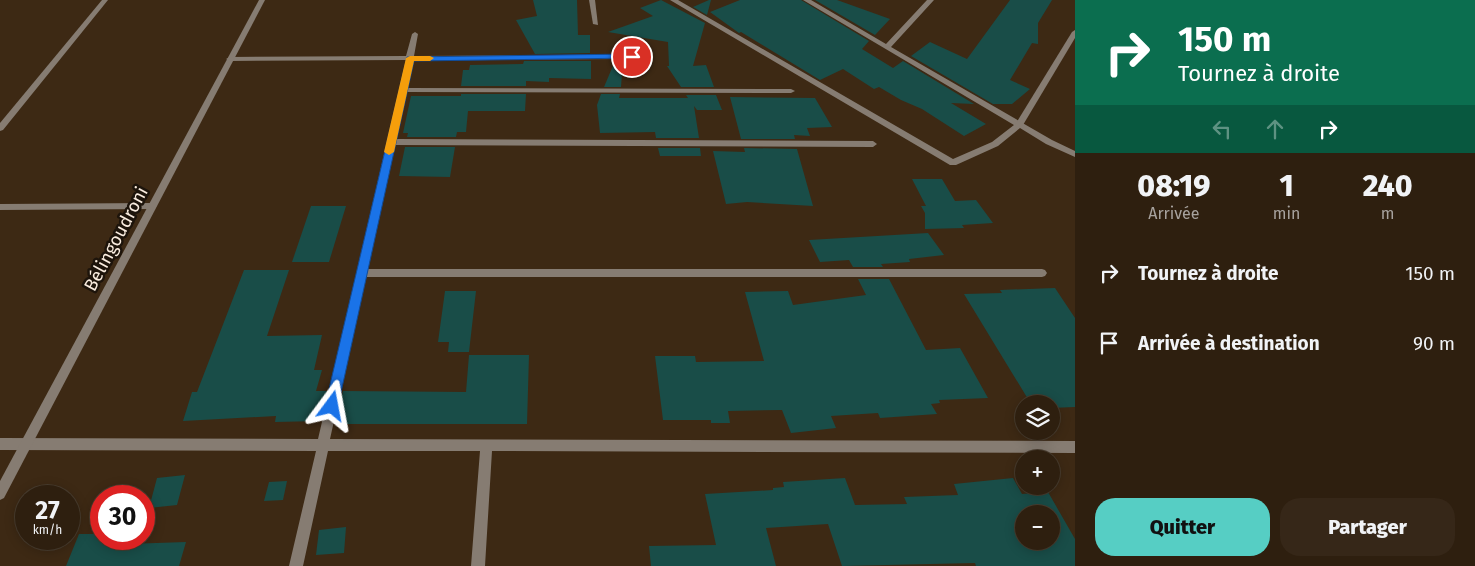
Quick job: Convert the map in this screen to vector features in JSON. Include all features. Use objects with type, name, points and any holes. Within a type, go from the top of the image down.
[{"type":"street","points":[[0,128],[105,0]]},
{"type":"street","name":"Bélingoudroni","points":[[0,494],[262,0]]},
{"type":"street","points":[[592,0],[596,24]]},
{"type":"street","points":[[673,0],[953,163],[995,144],[1019,125],[1075,32]]},
{"type":"street","points":[[806,0],[1019,125],[1075,154]]},
{"type":"street","points":[[887,47],[931,0]]},
{"type":"street","points":[[296,566],[416,34]]},
{"type":"street","points":[[230,59],[632,57]]},
{"type":"street","points":[[403,90],[791,91]]},
{"type":"street","points":[[391,142],[873,144]]},
{"type":"street","points":[[0,207],[152,206]]},
{"type":"street","points":[[362,273],[1042,273]]},
{"type":"street","points":[[0,444],[1075,446]]},
{"type":"street","points":[[478,566],[486,445]]},
{"type":"building","points":[[533,0],[577,0],[578,35],[590,35],[590,53],[535,54],[516,20],[537,16]]},
{"type":"building","points":[[661,0],[705,23],[693,66],[706,65],[714,87],[681,87],[667,66],[669,66],[668,42],[608,32],[653,16],[640,8]]},
{"type":"building","points":[[711,0],[707,15],[693,7]]},
{"type":"building","points":[[740,0],[801,0],[869,41],[862,49],[893,68],[903,61],[974,104],[951,103],[986,124],[964,136],[922,109],[901,100],[879,87],[874,89],[843,69],[820,80],[741,32],[739,33],[710,12]]},
{"type":"building","points":[[815,0],[837,0],[890,19],[875,35]]},
{"type":"building","points":[[1010,0],[1052,0],[1038,23],[1038,44],[1032,43],[1010,80],[1030,89],[1012,104],[993,104],[911,56],[930,42],[967,59]]},
{"type":"building","points":[[524,61],[591,61],[591,79],[549,78],[549,82],[526,81],[526,86],[461,86],[463,70],[469,70],[470,65],[523,64]]},
{"type":"building","points":[[615,61],[623,61],[621,87],[604,87]]},
{"type":"building","points":[[461,94],[526,94],[525,111],[468,111],[466,132],[457,132],[456,137],[407,137],[408,133],[403,133],[411,96],[461,96]]},
{"type":"building","points":[[601,94],[620,94],[619,98],[688,98],[686,95],[716,95],[722,110],[697,110],[694,106],[699,138],[656,138],[655,132],[600,133],[597,105]]},
{"type":"building","points":[[730,97],[815,98],[832,127],[807,128],[810,136],[794,135],[795,139],[741,139]]},
{"type":"building","points":[[405,147],[455,147],[450,177],[399,176]]},
{"type":"building","points":[[658,148],[700,148],[701,156],[660,156]]},
{"type":"building","points":[[744,148],[797,149],[813,206],[747,202],[726,204],[713,151],[745,152]]},
{"type":"building","points":[[912,179],[942,179],[955,201],[976,200],[993,223],[962,225],[964,228],[925,229],[925,213],[921,206],[926,206]]},
{"type":"building","points":[[311,206],[346,206],[329,262],[292,262]]},
{"type":"building","points":[[928,233],[944,255],[909,259],[910,262],[881,264],[883,267],[853,267],[849,260],[820,262],[809,240]]},
{"type":"building","points":[[244,270],[289,270],[267,336],[322,335],[314,370],[322,370],[316,391],[327,391],[320,421],[275,422],[276,416],[183,421],[192,392],[197,392]]},
{"type":"building","points":[[858,279],[889,279],[926,350],[960,348],[988,398],[939,400],[940,403],[931,404],[937,414],[880,418],[878,413],[831,416],[836,428],[791,433],[782,410],[728,411],[730,423],[711,423],[711,420],[663,420],[655,356],[695,356],[696,362],[764,361],[745,292],[788,291],[793,305],[866,295]]},
{"type":"building","points":[[1055,288],[1075,318],[1075,407],[1060,408],[1060,395],[1026,395],[964,294],[1002,293],[1000,290]]},
{"type":"building","points":[[445,291],[476,291],[469,352],[448,352],[449,342],[438,342]]},
{"type":"building","points":[[469,355],[529,355],[527,424],[338,424],[339,421],[336,421],[343,391],[466,392]]},
{"type":"building","points":[[185,475],[177,505],[155,507],[157,478]]},
{"type":"building","points":[[845,478],[855,505],[907,504],[904,497],[958,495],[954,484],[1013,478],[1015,482],[1015,495],[1050,495],[1055,505],[1015,505],[1015,550],[1060,550],[1060,513],[1075,539],[1075,566],[976,566],[975,563],[842,566],[828,524],[766,528],[776,566],[651,566],[649,546],[716,545],[705,494],[773,490],[773,488],[784,487],[783,482]]},
{"type":"building","points":[[287,481],[283,500],[264,501],[269,482]]},
{"type":"building","points":[[346,527],[344,553],[316,555],[319,530]]},
{"type":"building","points":[[80,534],[90,534],[90,550],[155,550],[155,543],[186,542],[179,566],[66,566],[72,550],[80,550]]},
{"type":"slow traffic","points":[[389,152],[410,58],[430,58]]},
{"type":"route","points":[[332,406],[410,58],[632,57]]}]
